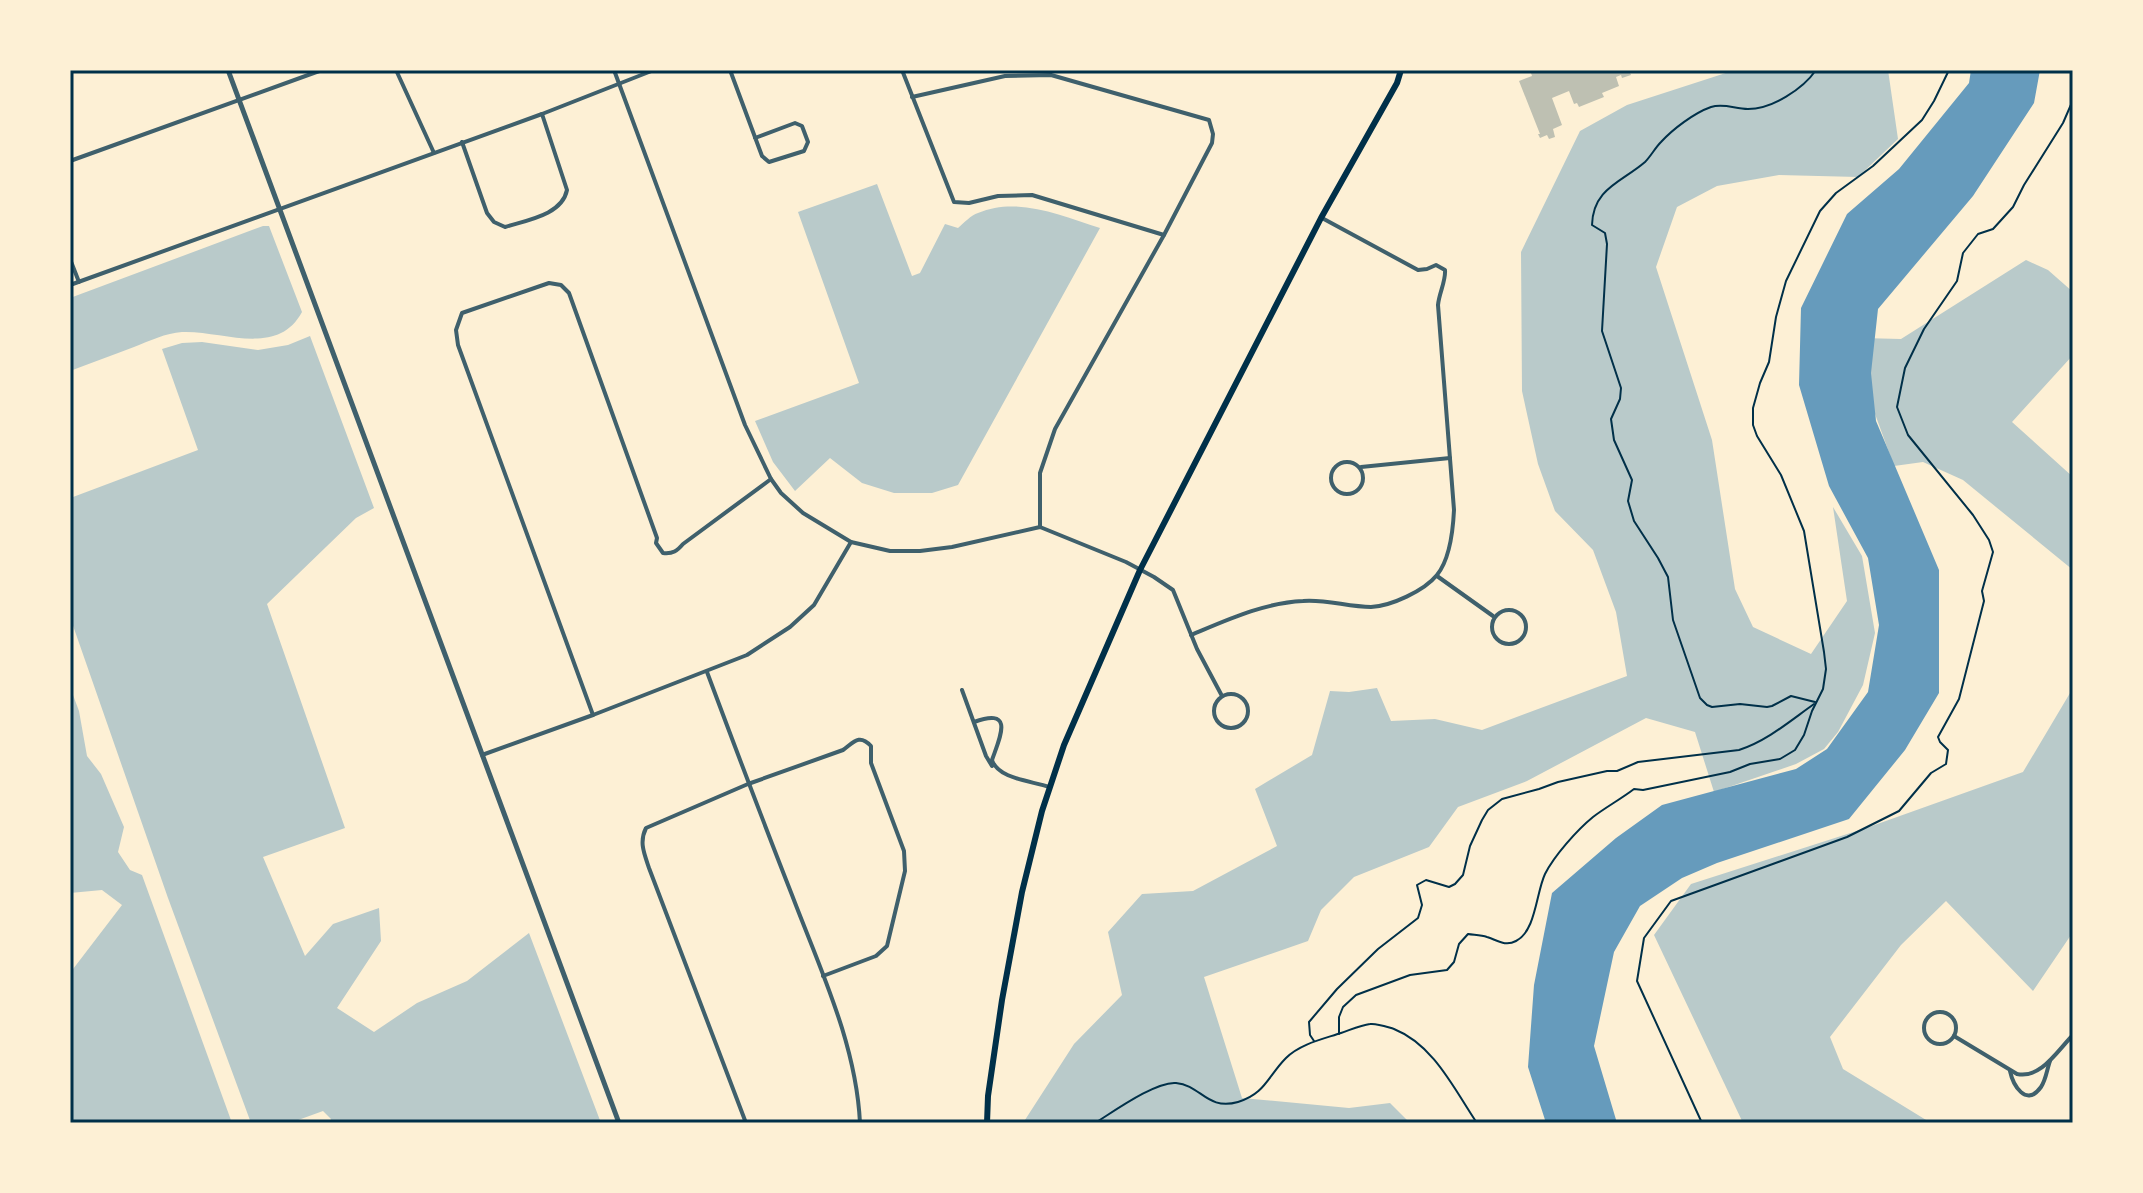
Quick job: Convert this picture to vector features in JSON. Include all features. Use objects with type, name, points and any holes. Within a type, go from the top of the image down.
[{"type":"main road","points":[[987,1123],[1002,1000],[1027,870],[1049,787],[1064,745],[1140,570],[1321,218],[1397,83],[1401,70]]},
{"type":"street","points":[[228,70],[619,1123]]},
{"type":"street","points":[[70,161],[322,70]]},
{"type":"street","points":[[396,70],[434,153]]},
{"type":"street","points":[[614,70],[745,425],[781,493],[803,513],[851,542],[890,551],[952,547],[1040,527],[1140,570],[1173,590],[1191,635],[1222,696]]},
{"type":"street","points":[[70,285],[542,114],[654,70]]},
{"type":"street","points":[[730,70],[755,138],[762,156],[769,162],[804,151],[808,142],[802,126],[795,123],[755,138]]},
{"type":"street","points":[[902,70],[954,202],[1032,195],[1164,235]]},
{"type":"street","points":[[912,97],[1005,76],[1051,75],[1209,120],[1212,143],[1055,429],[1040,473],[1040,527]]},
{"type":"street","points":[[462,142],[487,213],[494,222],[505,227],[517,223],[554,210],[565,201],[567,190],[542,114]]},
{"type":"street","points":[[1191,635],[1255,609],[1276,604],[1311,601],[1360,606],[1387,605],[1412,594],[1437,576],[1447,553],[1453,528],[1438,305],[1445,270],[1436,265],[1418,270],[1321,218]]},
{"type":"street","points":[[70,259],[79,282]]},
{"type":"street","points":[[593,715],[458,345],[456,330],[462,313],[549,283],[561,285],[569,293],[657,538],[656,543],[663,553],[671,554],[678,550],[771,479]]},
{"type":"street","points":[[1360,468],[1364,477],[1360,488],[1351,494],[1336,490],[1331,480],[1336,466],[1346,462],[1360,468],[1450,458]]},
{"type":"street","points":[[482,755],[747,655],[790,627],[814,605],[851,542]]},
{"type":"street","points":[[1437,576],[1494,617]]},
{"type":"street","points":[[1508,609],[1518,612],[1526,626],[1523,636],[1514,643],[1499,641],[1492,632],[1494,617],[1508,609]]},
{"type":"street","points":[[707,672],[823,976],[852,1061],[860,1123]]},
{"type":"street","points":[[962,690],[989,761],[1000,771],[1049,787]]},
{"type":"street","points":[[1233,693],[1247,702],[1248,714],[1243,723],[1233,728],[1218,721],[1214,711],[1222,696],[1233,693]]},
{"type":"street","points":[[974,722],[987,717],[1000,721],[1003,730],[992,762],[1000,771]]},
{"type":"street","points":[[746,1123],[642,845],[642,837],[646,828],[748,784],[843,750],[854,740],[862,740],[871,746],[871,763],[904,851],[904,875],[885,949],[872,958],[823,976]]},
{"type":"street","points":[[1934,1014],[1949,1015],[1955,1023],[1954,1036],[1945,1043],[1932,1041],[1925,1029],[1927,1020],[1934,1014]]},
{"type":"street","points":[[1954,1036],[2019,1075],[2041,1069],[2073,1035]]},
{"type":"street","points":[[2009,1069],[2016,1089],[2023,1094],[2031,1094],[2041,1088],[2053,1056]]},
{"type":"path","points":[[1816,70],[1808,81],[1766,106],[1750,109],[1723,105],[1697,113],[1662,140],[1645,161],[1613,183],[1592,214],[1592,225],[1605,233],[1607,244],[1602,331],[1621,388],[1620,399],[1611,419],[1614,440],[1632,480],[1628,501],[1634,521],[1668,577],[1673,620],[1700,698],[1712,707],[1740,704],[1772,706],[1791,696],[1817,702]]},
{"type":"path","points":[[1339,1034],[1339,1017],[1347,1002],[1363,991],[1410,975],[1447,970],[1454,962],[1459,944],[1468,934],[1485,936],[1503,944],[1524,937],[1546,873],[1564,847],[1593,817],[1634,789],[1643,790],[1730,772],[1750,764],[1780,759],[1795,750],[1823,689],[1826,669],[1804,531],[1781,475],[1757,436],[1753,425],[1753,408],[1769,362],[1786,281],[1820,211],[1836,193],[1873,166],[1916,126],[1934,101],[1949,70]]},
{"type":"path","points":[[1702,1123],[1637,981],[1644,938],[1671,901],[1847,837],[1899,811],[1931,773],[1946,764],[1948,750],[1938,737],[1959,699],[1993,552],[1973,515],[1908,435],[1897,407],[1905,368],[1924,329],[1957,281],[1963,253],[1978,234],[1993,229],[2013,207],[2063,123],[2073,100]]},
{"type":"path","points":[[1314,1041],[1309,1022],[1378,949],[1418,918],[1422,905],[1417,885],[1426,880],[1449,887],[1463,875],[1470,846],[1482,820],[1488,810],[1502,799],[1558,782],[1617,771],[1638,762],[1739,750],[1774,733],[1817,702]]},
{"type":"path","points":[[1095,1123],[1133,1099],[1176,1083],[1221,1105],[1237,1102],[1263,1089],[1287,1056],[1314,1041],[1371,1024],[1395,1030],[1417,1041],[1429,1052],[1477,1123]]},
{"type":"shaded area","points":[[1735,70],[1888,70],[1898,139],[1858,177],[1779,175],[1717,186],[1677,207],[1656,267],[1712,440],[1735,589],[1753,627],[1811,654],[1847,601],[1833,507],[1862,556],[1875,633],[1863,685],[1838,732],[1824,749],[1796,764],[1714,792],[1695,732],[1646,718],[1527,781],[1458,807],[1429,847],[1354,877],[1321,910],[1308,941],[1204,977],[1242,1098],[1349,1108],[1390,1103],[1410,1123],[1023,1123],[1074,1044],[1122,995],[1108,932],[1142,894],[1193,891],[1277,846],[1255,789],[1312,755],[1330,691],[1377,688],[1391,721],[1435,719],[1482,730],[1627,676],[1616,612],[1593,550],[1555,511],[1538,464],[1522,391],[1521,252],[1580,131],[1627,105]]},
{"type":"shaded area","points":[[877,184],[912,276],[920,273],[945,224],[958,228],[975,214],[993,208],[1024,207],[1055,213],[1100,228],[958,485],[932,493],[894,493],[862,483],[830,458],[795,491],[773,462],[755,421],[859,383],[798,212]]},
{"type":"shaded area","points":[[269,226],[302,312],[291,326],[264,338],[198,332],[170,334],[70,371],[70,298]]},
{"type":"shaded area","points":[[2026,260],[2048,270],[2073,292],[2073,355],[2012,422],[2073,477],[2073,570],[1963,480],[1923,462],[1894,466],[1863,381],[1862,338],[1901,339]]},
{"type":"shaded area","points":[[310,336],[374,508],[356,518],[267,604],[345,828],[263,857],[305,956],[333,924],[379,908],[381,941],[337,1008],[374,1032],[417,1003],[467,981],[529,933],[601,1123],[330,1123],[331,1119],[323,1111],[290,1123],[251,1123],[70,617],[70,489],[73,497],[198,450],[162,349],[182,343],[202,342],[258,350],[288,345]]},
{"type":"shaded area","points":[[70,687],[79,711],[87,756],[101,774],[124,827],[118,852],[130,870],[142,875],[232,1123],[70,1123],[70,973],[122,905],[102,890],[70,893]]},
{"type":"shaded area","points":[[2073,688],[2073,932],[2033,991],[1946,901],[1901,945],[1830,1037],[1843,1069],[1931,1123],[1743,1123],[1654,935],[1691,884],[1869,827],[2023,772]]},
{"type":"water","points":[[1971,70],[2040,70],[2034,103],[1973,196],[1878,309],[1871,373],[1876,421],[1939,570],[1939,693],[1905,750],[1849,819],[1717,863],[1682,878],[1640,906],[1614,952],[1594,1046],[1617,1123],[1546,1123],[1528,1067],[1534,985],[1552,893],[1616,838],[1662,805],[1796,769],[1827,749],[1868,692],[1879,625],[1868,558],[1829,486],[1799,385],[1801,308],[1847,214],[1899,169],[1969,83]]},
{"type":"building","points":[[1530,70],[1629,70],[1631,75],[1616,77],[1619,86],[1602,93],[1604,97],[1579,107],[1577,103],[1574,104],[1569,91],[1552,98],[1562,125],[1553,129],[1555,137],[1549,139],[1547,135],[1540,138],[1519,81],[1532,76]]}]
